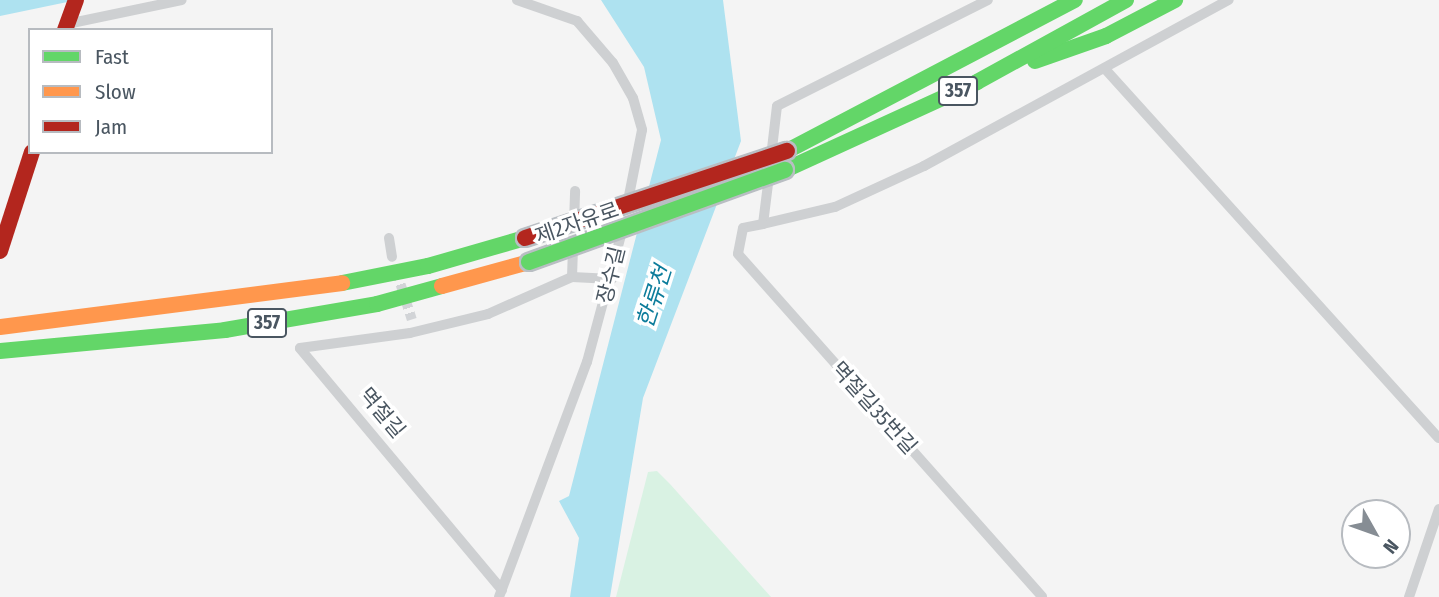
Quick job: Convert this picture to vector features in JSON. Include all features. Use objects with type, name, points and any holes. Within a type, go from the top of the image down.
[{"type":"main road","points":[[67,24],[75,0]]},
{"type":"main road","points":[[959,61],[1043,0]]},
{"type":"main road","points":[[959,61],[1075,0]]},
{"type":"main road","name":"제2자유로","points":[[0,351],[237,328],[377,304],[528,262],[785,170],[977,82],[1126,0]]},
{"type":"main road","points":[[977,82],[1105,36],[1175,0]]},
{"type":"main road","name":"제2자유로","points":[[0,327],[318,288],[428,266],[525,238],[787,151],[959,61]]},
{"type":"main road","points":[[0,251],[31,154]]},
{"type":"street","points":[[67,24],[182,0]]},
{"type":"street","name":"장수길","points":[[500,593],[587,362],[612,279],[642,130],[633,98],[613,63],[577,21],[517,0]]},
{"type":"street","points":[[988,0],[777,106],[764,224],[835,207],[1106,70],[1229,0]]},
{"type":"street","points":[[1106,70],[1439,438]]},
{"type":"street","points":[[572,277],[575,191]]},
{"type":"street","name":"멱절길35번길","points":[[764,224],[743,228],[738,254],[1042,597]]},
{"type":"street","points":[[389,238],[392,257]]},
{"type":"street","points":[[412,320],[410,333],[488,314],[572,277],[612,279]]},
{"type":"street","name":"멱절길","points":[[410,333],[300,348],[500,593]]},
{"type":"street","points":[[1409,597],[1439,509]]},
{"type":"green space","points":[[657,471],[771,597],[616,597],[648,472]]},
{"type":"water","points":[[0,0],[77,0],[0,16]]},
{"type":"water","name":"한류천","points":[[601,0],[723,0],[741,141],[643,398],[610,597],[570,597],[579,538],[559,501],[569,496],[661,140],[644,67]]},
{"type":"tunnel","points":[[396,270],[412,320]]},
{"type":"traffic: fast","points":[[787,151],[1075,0]]},
{"type":"traffic: fast","points":[[785,170],[977,82],[1126,0]]},
{"type":"traffic: fast","points":[[1035,61],[1106,36],[1175,0]]},
{"type":"traffic: fast","points":[[529,262],[785,170]]},
{"type":"traffic: fast","points":[[342,283],[428,266],[525,238]]},
{"type":"traffic: fast","points":[[0,351],[225,330],[377,304],[442,286]]},
{"type":"traffic: slow","points":[[442,286],[529,262]]},
{"type":"traffic: slow","points":[[0,327],[342,283]]},
{"type":"traffic: jam","points":[[66,28],[76,0]]},
{"type":"traffic: jam","points":[[525,238],[787,151]]},
{"type":"traffic: jam","points":[[0,251],[31,154]]}]
